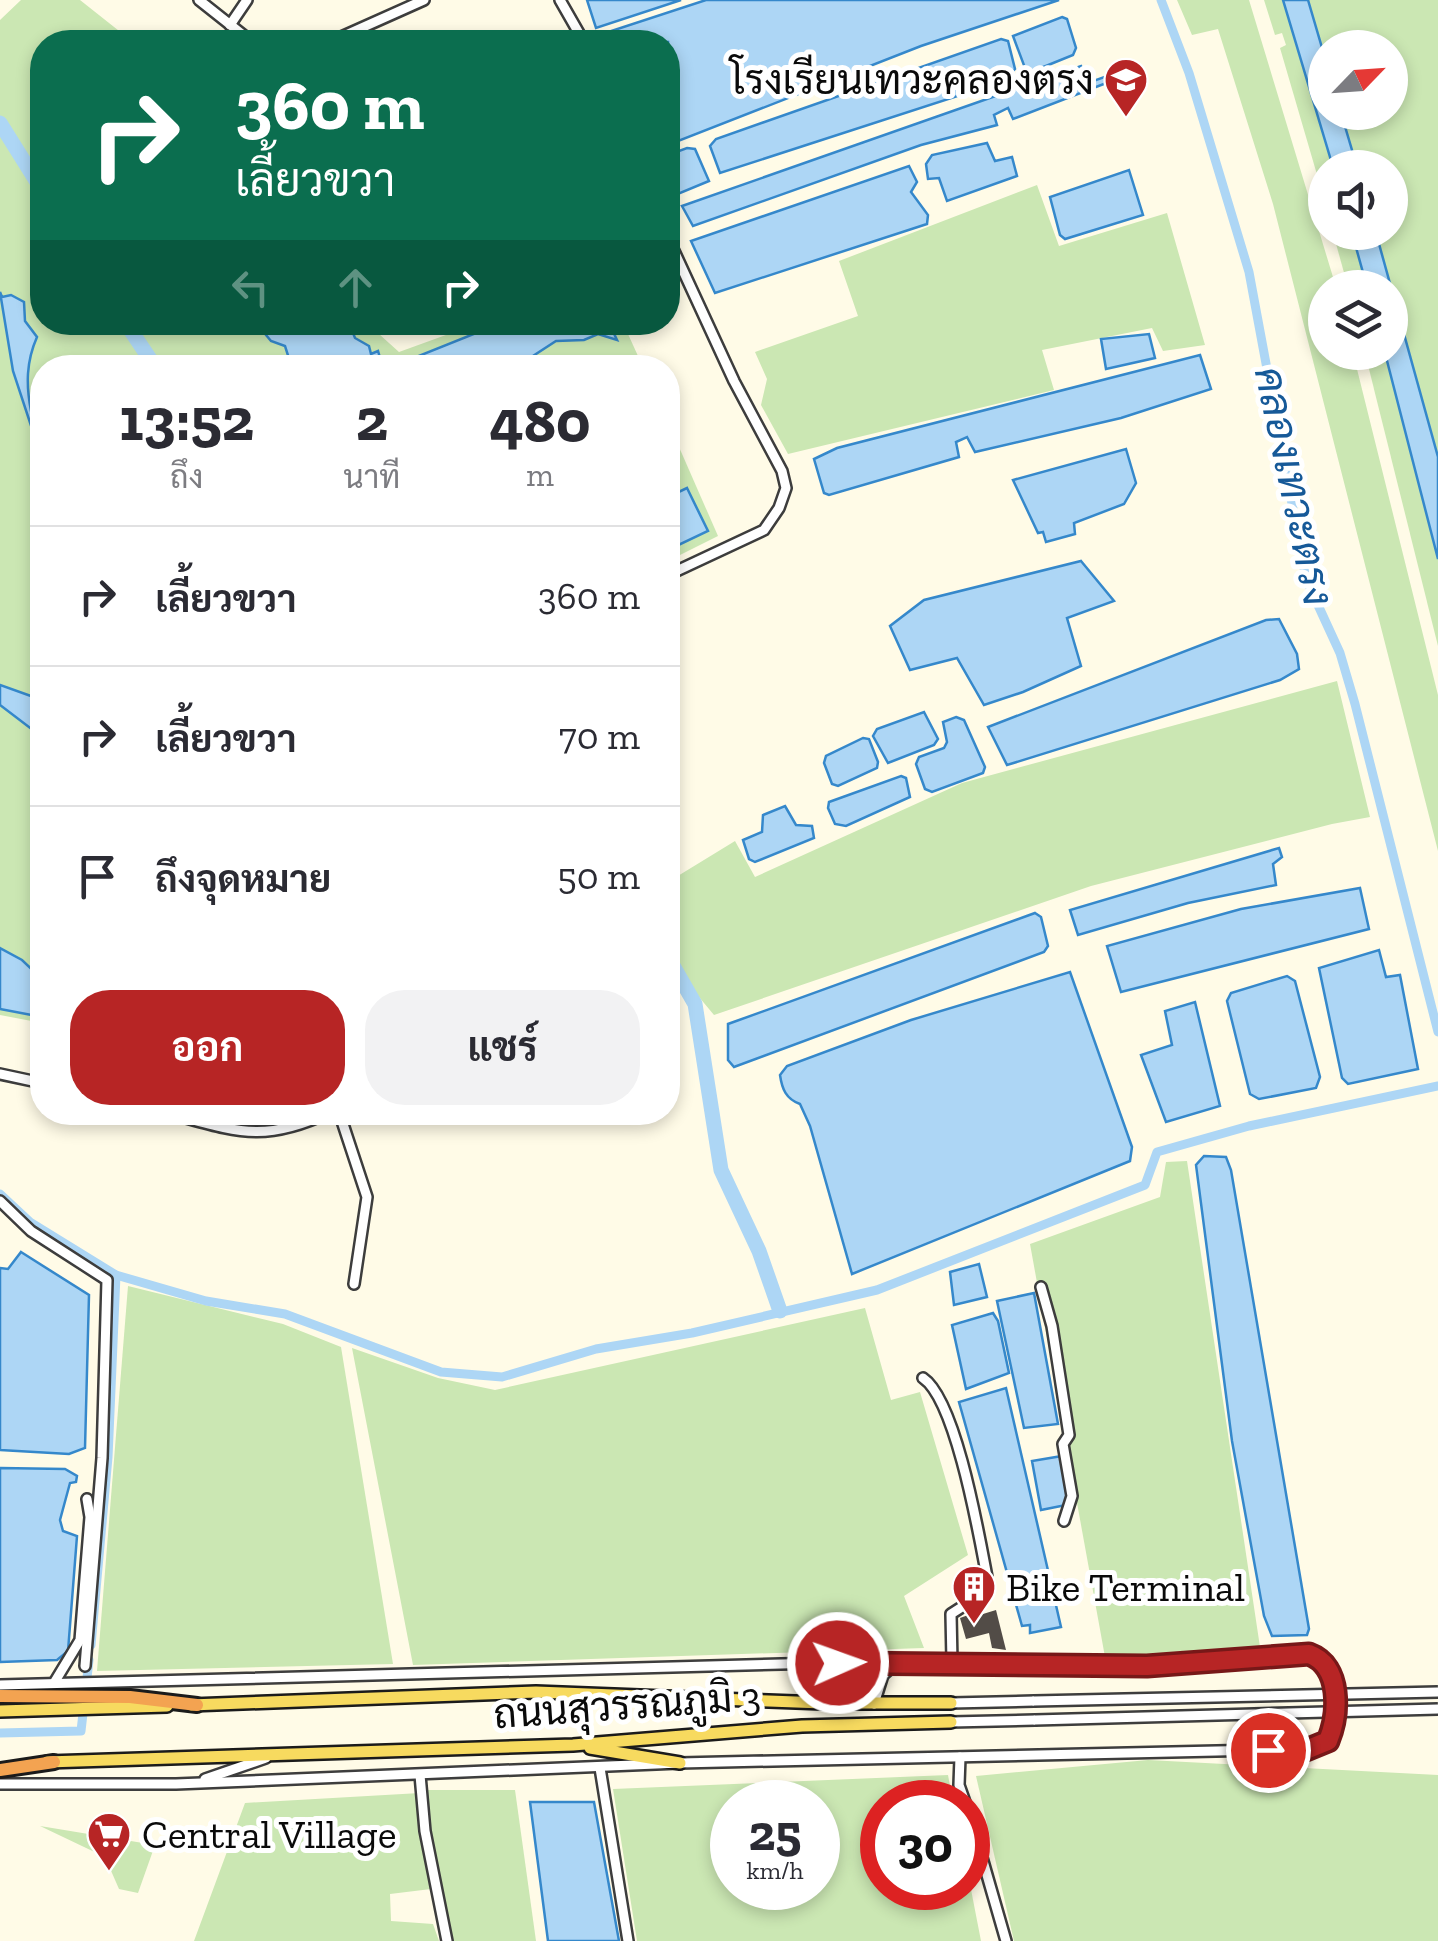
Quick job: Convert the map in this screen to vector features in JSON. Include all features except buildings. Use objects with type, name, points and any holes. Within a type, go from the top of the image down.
[{"type":"highway","points":[[0,1696],[97,1696],[197,1704]]},
{"type":"highway","points":[[0,1767],[54,1762]]},
{"type":"main road","name":"ถนนสุวรรณภูมิ 3","points":[[197,1704],[536,1692],[951,1704]]},
{"type":"main road","points":[[0,1711],[68,1696]]},
{"type":"main road","name":"ถนนสุวรรณภูมิ 3","points":[[54,1762],[574,1745],[802,1726],[951,1722]]},
{"type":"main road","points":[[574,1745],[680,1762]]},
{"type":"street","points":[[199,0],[236,30]]},
{"type":"street","points":[[230,25],[248,0]]},
{"type":"street","points":[[357,30],[424,0]]},
{"type":"street","points":[[560,0],[577,30]]},
{"type":"street","points":[[680,264],[734,381],[782,471],[786,488],[779,508],[764,530],[680,570]]},
{"type":"street","points":[[0,1074],[30,1080]]},
{"type":"street","points":[[215,1125],[251,1134],[285,1132],[301,1125]]},
{"type":"street","points":[[343,1125],[366,1197],[354,1284]]},
{"type":"street","points":[[0,1201],[31,1231],[107,1280],[102,1458],[85,1666]]},
{"type":"street","points":[[1041,1287],[1052,1326],[1069,1435],[1063,1444],[1072,1496],[1064,1521]]},
{"type":"street","points":[[923,1378],[938,1394],[952,1428],[987,1578],[978,1596],[951,1614],[952,1662]]},
{"type":"street","points":[[54,1684],[80,1640],[90,1517],[87,1499]]},
{"type":"street","points":[[0,1784],[196,1783],[680,1762],[1306,1750],[1328,1741],[1336,1722],[1333,1679],[1318,1657],[1309,1654],[1147,1666],[899,1661],[97,1696]]},
{"type":"street","points":[[874,1704],[879,1683],[899,1661]]},
{"type":"street","points":[[0,1685],[54,1684],[68,1696]]},
{"type":"street","name":"ถนนสุวรรณภูมิ 3","points":[[951,1704],[1438,1692]]},
{"type":"street","name":"ถนนสุวรรณภูมิ 3","points":[[951,1722],[1438,1708]]},
{"type":"street","points":[[196,1783],[269,1757]]},
{"type":"street","points":[[959,1780],[960,1757]]},
{"type":"street","points":[[600,1768],[628,1941]]},
{"type":"street","points":[[420,1775],[425,1831],[447,1941]]},
{"type":"street","points":[[990,1887],[1006,1941]]},
{"type":"green space","points":[[21,0],[80,0],[118,30],[30,30],[30,335],[380,335],[399,352],[446,335],[628,335],[638,355],[30,355],[30,1021],[0,1015],[0,20]]},
{"type":"green space","points":[[1177,0],[1249,0],[1308,195],[1308,250],[1325,250],[1331,270],[1308,270],[1308,341],[1273,204],[1218,29],[1192,35]]},
{"type":"green space","points":[[1264,0],[1283,0],[1308,84],[1308,130],[1322,130],[1328,150],[1310,150],[1280,48],[1286,45],[1282,33],[1275,35]]},
{"type":"green space","points":[[1308,0],[1438,0],[1438,457],[1408,349],[1408,270],[1386,270],[1381,250],[1408,250],[1408,150],[1352,150],[1346,130],[1408,130],[1408,30],[1317,30]]},
{"type":"green space","points":[[1037,185],[1059,246],[1167,213],[1205,345],[1163,351],[1152,328],[1042,350],[1054,390],[788,454],[761,405],[767,379],[755,352],[858,316],[839,261]]},
{"type":"green space","points":[[1338,250],[1357,250],[1362,270],[1343,270]]},
{"type":"green space","points":[[1315,370],[1357,370],[1438,695],[1438,851]]},
{"type":"green space","points":[[1369,370],[1389,370],[1438,559],[1438,646]]},
{"type":"green space","points":[[680,449],[718,536],[680,555]]},
{"type":"green space","points":[[1337,681],[1370,817],[1091,886],[714,1015],[694,991],[680,965],[680,875],[735,841],[755,877],[962,783]]},
{"type":"green space","points":[[1187,1161],[1260,1647],[1105,1657],[1030,1244],[1160,1197],[1166,1162]]},
{"type":"green space","points":[[128,1286],[283,1324],[341,1347],[393,1664],[97,1671]]},
{"type":"green space","points":[[865,1308],[891,1400],[920,1392],[968,1555],[904,1596],[924,1648],[413,1665],[352,1348],[438,1378],[495,1390]]},
{"type":"green space","points":[[1148,1760],[1438,1775],[1438,1941],[1014,1941],[990,1837],[990,1780],[977,1780],[976,1776]]},
{"type":"green space","points":[[948,1775],[949,1780],[860,1780],[860,1910],[975,1910],[981,1941],[637,1941],[613,1789],[710,1785],[710,1910],[840,1910],[840,1780],[828,1780]]},
{"type":"green space","points":[[426,1790],[515,1790],[536,1941],[445,1941]]},
{"type":"green space","points":[[420,1793],[431,1889],[390,1894],[391,1921],[433,1924],[439,1941],[194,1941],[245,1803]]},
{"type":"green space","points":[[40,1826],[155,1845],[138,1893],[119,1889],[105,1857]]},
{"type":"water","points":[[587,0],[681,0],[596,28]]},
{"type":"water","points":[[706,0],[1059,0],[921,46],[680,140],[680,30],[614,30]]},
{"type":"water","points":[[1283,0],[1308,0],[1317,30],[1308,30],[1308,84]]},
{"type":"water","points":[[1062,17],[1067,19],[1076,48],[1073,55],[1031,72],[1025,68],[1013,36]]},
{"type":"water","points":[[1001,39],[1008,41],[1015,69],[1004,81],[720,173],[710,146],[716,139]]},
{"type":"water","points":[[1081,66],[1088,83],[1107,76],[1109,82],[1013,119],[1008,108],[994,115],[997,125],[921,145],[693,226],[682,206]]},
{"type":"water","points":[[1322,130],[1346,130],[1352,150],[1328,150]]},
{"type":"water","points":[[987,143],[995,161],[1012,157],[1017,176],[947,201],[939,178],[928,179],[926,164],[932,155]]},
{"type":"water","points":[[695,149],[709,181],[680,193],[680,151]]},
{"type":"water","points":[[909,166],[917,182],[911,192],[928,215],[927,224],[715,293],[691,241]]},
{"type":"water","points":[[1129,170],[1143,215],[1065,239],[1060,235],[1050,197]]},
{"type":"water","points":[[1357,250],[1381,250],[1386,270],[1362,270]]},
{"type":"water","points":[[0,292],[2,297],[11,295],[24,302],[30,335],[37,337],[29,365],[30,423],[13,371]]},
{"type":"water","points":[[1149,334],[1155,358],[1106,369],[1101,339]]},
{"type":"water","points":[[266,335],[354,335],[369,346],[371,354],[378,351],[379,355],[288,355],[285,346]]},
{"type":"water","points":[[471,335],[596,335],[584,340],[556,341],[534,355],[421,355]]},
{"type":"water","points":[[1408,349],[1438,457],[1438,559],[1389,370],[1408,370]]},
{"type":"water","points":[[1200,355],[1211,389],[1121,418],[975,452],[967,437],[956,442],[959,457],[829,495],[824,493],[814,459],[837,448]]},
{"type":"water","points":[[1126,449],[1136,483],[1124,504],[1074,523],[1075,534],[1046,542],[1013,480]]},
{"type":"water","points":[[687,488],[708,531],[680,544],[680,491]]},
{"type":"water","points":[[1081,561],[1114,601],[1067,618],[1081,666],[984,705],[957,658],[910,670],[890,626],[924,600]]},
{"type":"water","points":[[1279,619],[1297,654],[1299,669],[1280,680],[1007,765],[988,727],[1266,620]]},
{"type":"water","points":[[0,685],[30,696],[30,728],[0,705]]},
{"type":"water","points":[[924,712],[938,739],[934,745],[888,763],[873,736],[877,729]]},
{"type":"water","points":[[956,717],[964,720],[985,767],[983,773],[932,792],[925,789],[916,764],[919,757],[944,748],[947,742],[943,722]]},
{"type":"water","points":[[863,738],[869,739],[877,768],[838,786],[832,784],[824,763],[826,756]]},
{"type":"water","points":[[901,776],[906,778],[910,797],[846,826],[835,824],[829,802]]},
{"type":"water","points":[[785,806],[796,825],[812,826],[814,838],[755,862],[749,859],[743,840],[762,832],[763,815]]},
{"type":"water","points":[[1279,848],[1282,857],[1273,864],[1276,885],[1188,903],[1078,935],[1070,910]]},
{"type":"water","points":[[1360,888],[1369,929],[1121,992],[1107,946],[1241,909]]},
{"type":"water","points":[[1035,913],[1041,917],[1048,946],[1044,952],[734,1067],[728,1060],[728,1024]]},
{"type":"water","points":[[0,948],[30,968],[30,1015],[0,1009]]},
{"type":"water","points":[[1379,950],[1386,977],[1400,975],[1418,1069],[1348,1084],[1342,1078],[1319,968]]},
{"type":"water","points":[[1070,972],[1132,1147],[1130,1161],[852,1274],[810,1126],[800,1104],[786,1093],[780,1075],[787,1066],[911,1020]]},
{"type":"water","points":[[1287,976],[1295,981],[1320,1077],[1316,1088],[1259,1099],[1250,1094],[1227,1001],[1231,993]]},
{"type":"water","points":[[1195,1002],[1220,1106],[1166,1122],[1141,1055],[1172,1045],[1165,1011]]},
{"type":"water","points":[[1204,1156],[1226,1157],[1231,1170],[1307,1635],[1272,1636],[1264,1616],[1232,1441],[1196,1165]]},
{"type":"water","points":[[21,1252],[89,1295],[85,1448],[69,1454],[0,1450],[0,1268],[8,1269]]},
{"type":"water","points":[[979,1264],[987,1297],[954,1305],[950,1272]]},
{"type":"water","points":[[1034,1293],[1058,1424],[1024,1428],[997,1301]]},
{"type":"water","points":[[993,1313],[1009,1373],[966,1389],[952,1325]]},
{"type":"water","points":[[1006,1388],[1061,1627],[1030,1633],[1030,1625],[1022,1626],[959,1402]]},
{"type":"water","points":[[1062,1456],[1071,1504],[1041,1510],[1032,1461]]},
{"type":"water","points":[[0,1468],[65,1469],[77,1476],[76,1482],[70,1483],[60,1520],[63,1531],[77,1536],[68,1651],[57,1660],[0,1662]]},
{"type":"water","points":[[530,1802],[594,1802],[619,1941],[548,1941]]},
{"type":"waterway","name":"คลองเทวะตรง","points":[[1161,0],[1189,73],[1249,272],[1306,579],[1340,653],[1355,704],[1438,1032]]},
{"type":"waterway","points":[[0,123],[30,171]]},
{"type":"waterway","points":[[134,335],[147,355]]},
{"type":"waterway","points":[[680,978],[695,1004],[721,1170],[759,1251],[780,1311]]},
{"type":"waterway","points":[[0,1194],[30,1222],[116,1275],[206,1301],[285,1314],[441,1372],[502,1377],[596,1349],[692,1333],[877,1290],[1145,1185],[1157,1152],[1249,1126],[1438,1086]]},
{"type":"waterway","points":[[91,1645],[108,1457],[116,1275]]},
{"type":"waterway","points":[[0,1733],[81,1731],[89,1660]]},
{"type":"place","name":"โรงเรียนเทวะคลองตรง","points":[[1126,118]]},
{"type":"place","name":"Bike Terminal","points":[[974,1625]]},
{"type":"place","name":"Central Village","points":[[109,1872]]},
{"type":"route","points":[[838,1663],[996,1662],[1106,1667],[1309,1654],[1318,1657],[1333,1679],[1336,1722],[1328,1741],[1306,1750],[1268,1750]]}]
